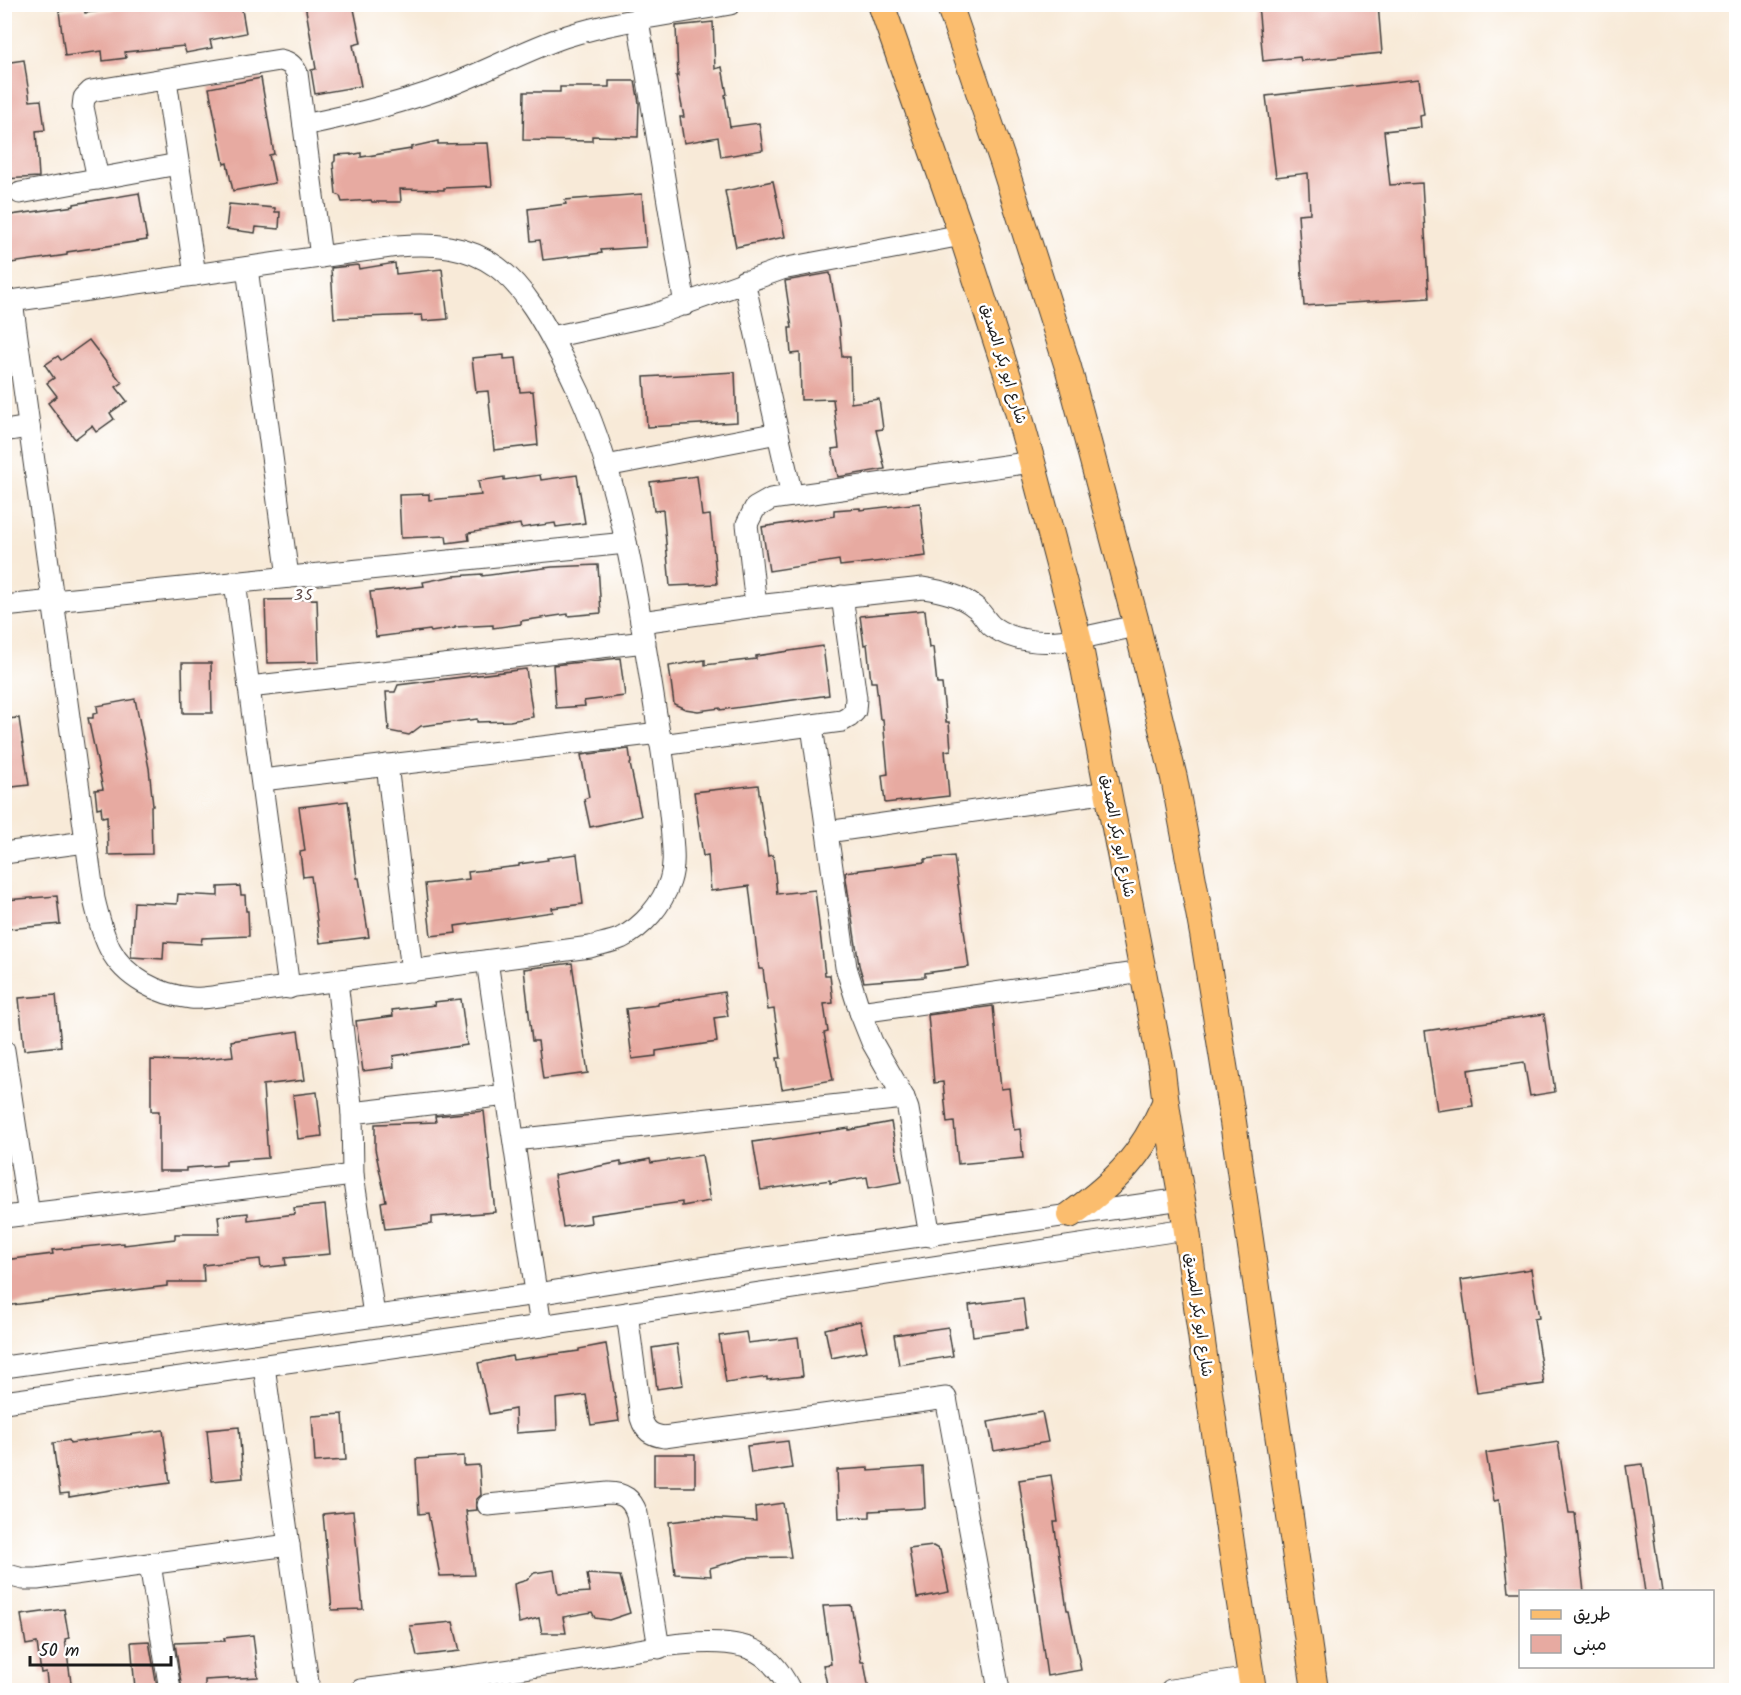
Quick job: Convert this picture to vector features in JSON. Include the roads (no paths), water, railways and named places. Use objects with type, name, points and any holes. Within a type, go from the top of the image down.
[{"type":"main road","name":"شارع ابو بكر الصديق","points":[[882,4],[962,235],[1011,386],[1078,637],[1162,1070],[1215,1445],[1252,1684]]},
{"type":"main road","points":[[949,4],[1003,162],[1068,367],[1137,626],[1174,778],[1203,934],[1234,1133],[1315,1690]]},
{"type":"main road","points":[[1070,1215],[1117,1178],[1130,1163],[1152,1130],[1165,1103]]},
{"type":"street","points":[[303,125],[352,115],[446,87],[563,38],[600,27],[730,4]]},
{"type":"street","points":[[638,20],[684,305]]},
{"type":"street","points":[[98,179],[84,107],[87,94],[91,91],[280,60],[286,61],[297,73],[321,257]]},
{"type":"street","points":[[166,80],[195,276]]},
{"type":"street","points":[[20,193],[178,164]]},
{"type":"street","points":[[552,337],[653,315],[782,269],[962,235]]},
{"type":"street","points":[[426,244],[453,247],[476,255],[497,267],[531,304],[552,337],[580,395],[606,466],[626,543],[660,739],[674,859],[670,880],[662,901],[647,919],[621,938],[591,947],[193,999],[168,994],[144,984],[125,969],[110,950],[94,899],[85,842],[29,427],[8,302],[247,268],[397,246],[426,244]]},
{"type":"street","points":[[247,268],[288,577]]},
{"type":"street","points":[[744,281],[792,496]]},
{"type":"street","points":[[4,431],[29,427]]},
{"type":"street","points":[[606,466],[778,433]]},
{"type":"street","points":[[756,606],[747,524],[755,508],[771,499],[1032,462]]},
{"type":"street","points":[[4,606],[626,543]]},
{"type":"street","points":[[235,582],[289,988]]},
{"type":"street","points":[[249,687],[643,632],[756,606],[923,588],[950,593],[974,606],[993,627],[1020,639],[1049,642],[1137,626]]},
{"type":"street","points":[[261,780],[387,765],[812,726],[842,721],[855,711],[856,698],[842,596]]},
{"type":"street","points":[[812,726],[846,968],[860,1012],[882,1062],[904,1098],[908,1109],[930,1236]]},
{"type":"street","points":[[387,765],[412,971]]},
{"type":"street","points":[[827,832],[1109,792]]},
{"type":"street","points":[[4,853],[85,842]]},
{"type":"street","points":[[487,961],[541,1326]]},
{"type":"street","points":[[860,1012],[1143,972]]},
{"type":"street","points":[[337,981],[352,1113],[353,1175],[374,1315]]},
{"type":"street","points":[[4,1050],[29,1215]]},
{"type":"street","points":[[352,1113],[507,1095]]},
{"type":"street","points":[[514,1140],[904,1098]]},
{"type":"street","points":[[4,1217],[353,1175]]},
{"type":"street","points":[[4,1367],[537,1294],[730,1263],[1182,1199]]},
{"type":"street","points":[[1133,1206],[1139,1237]]},
{"type":"street","points":[[4,1402],[541,1326],[1186,1229]]},
{"type":"street","points":[[627,1313],[641,1418],[644,1428],[653,1436],[664,1437],[946,1398],[999,1690]]},
{"type":"street","points":[[264,1366],[309,1690]]},
{"type":"street","points":[[488,1505],[608,1493],[618,1493],[627,1497],[634,1504],[637,1514],[659,1648]]},
{"type":"street","points":[[5,1570],[23,1579],[37,1579],[289,1545]]},
{"type":"street","points":[[150,1564],[170,1690]]},
{"type":"street","points":[[362,1690],[402,1688],[659,1648],[720,1642],[744,1646],[765,1657],[782,1674],[790,1690]]},
{"type":"street","points":[[1171,1690],[1252,1684]]},
{"type":"district","name":"35","points":[[304,595]]}]
